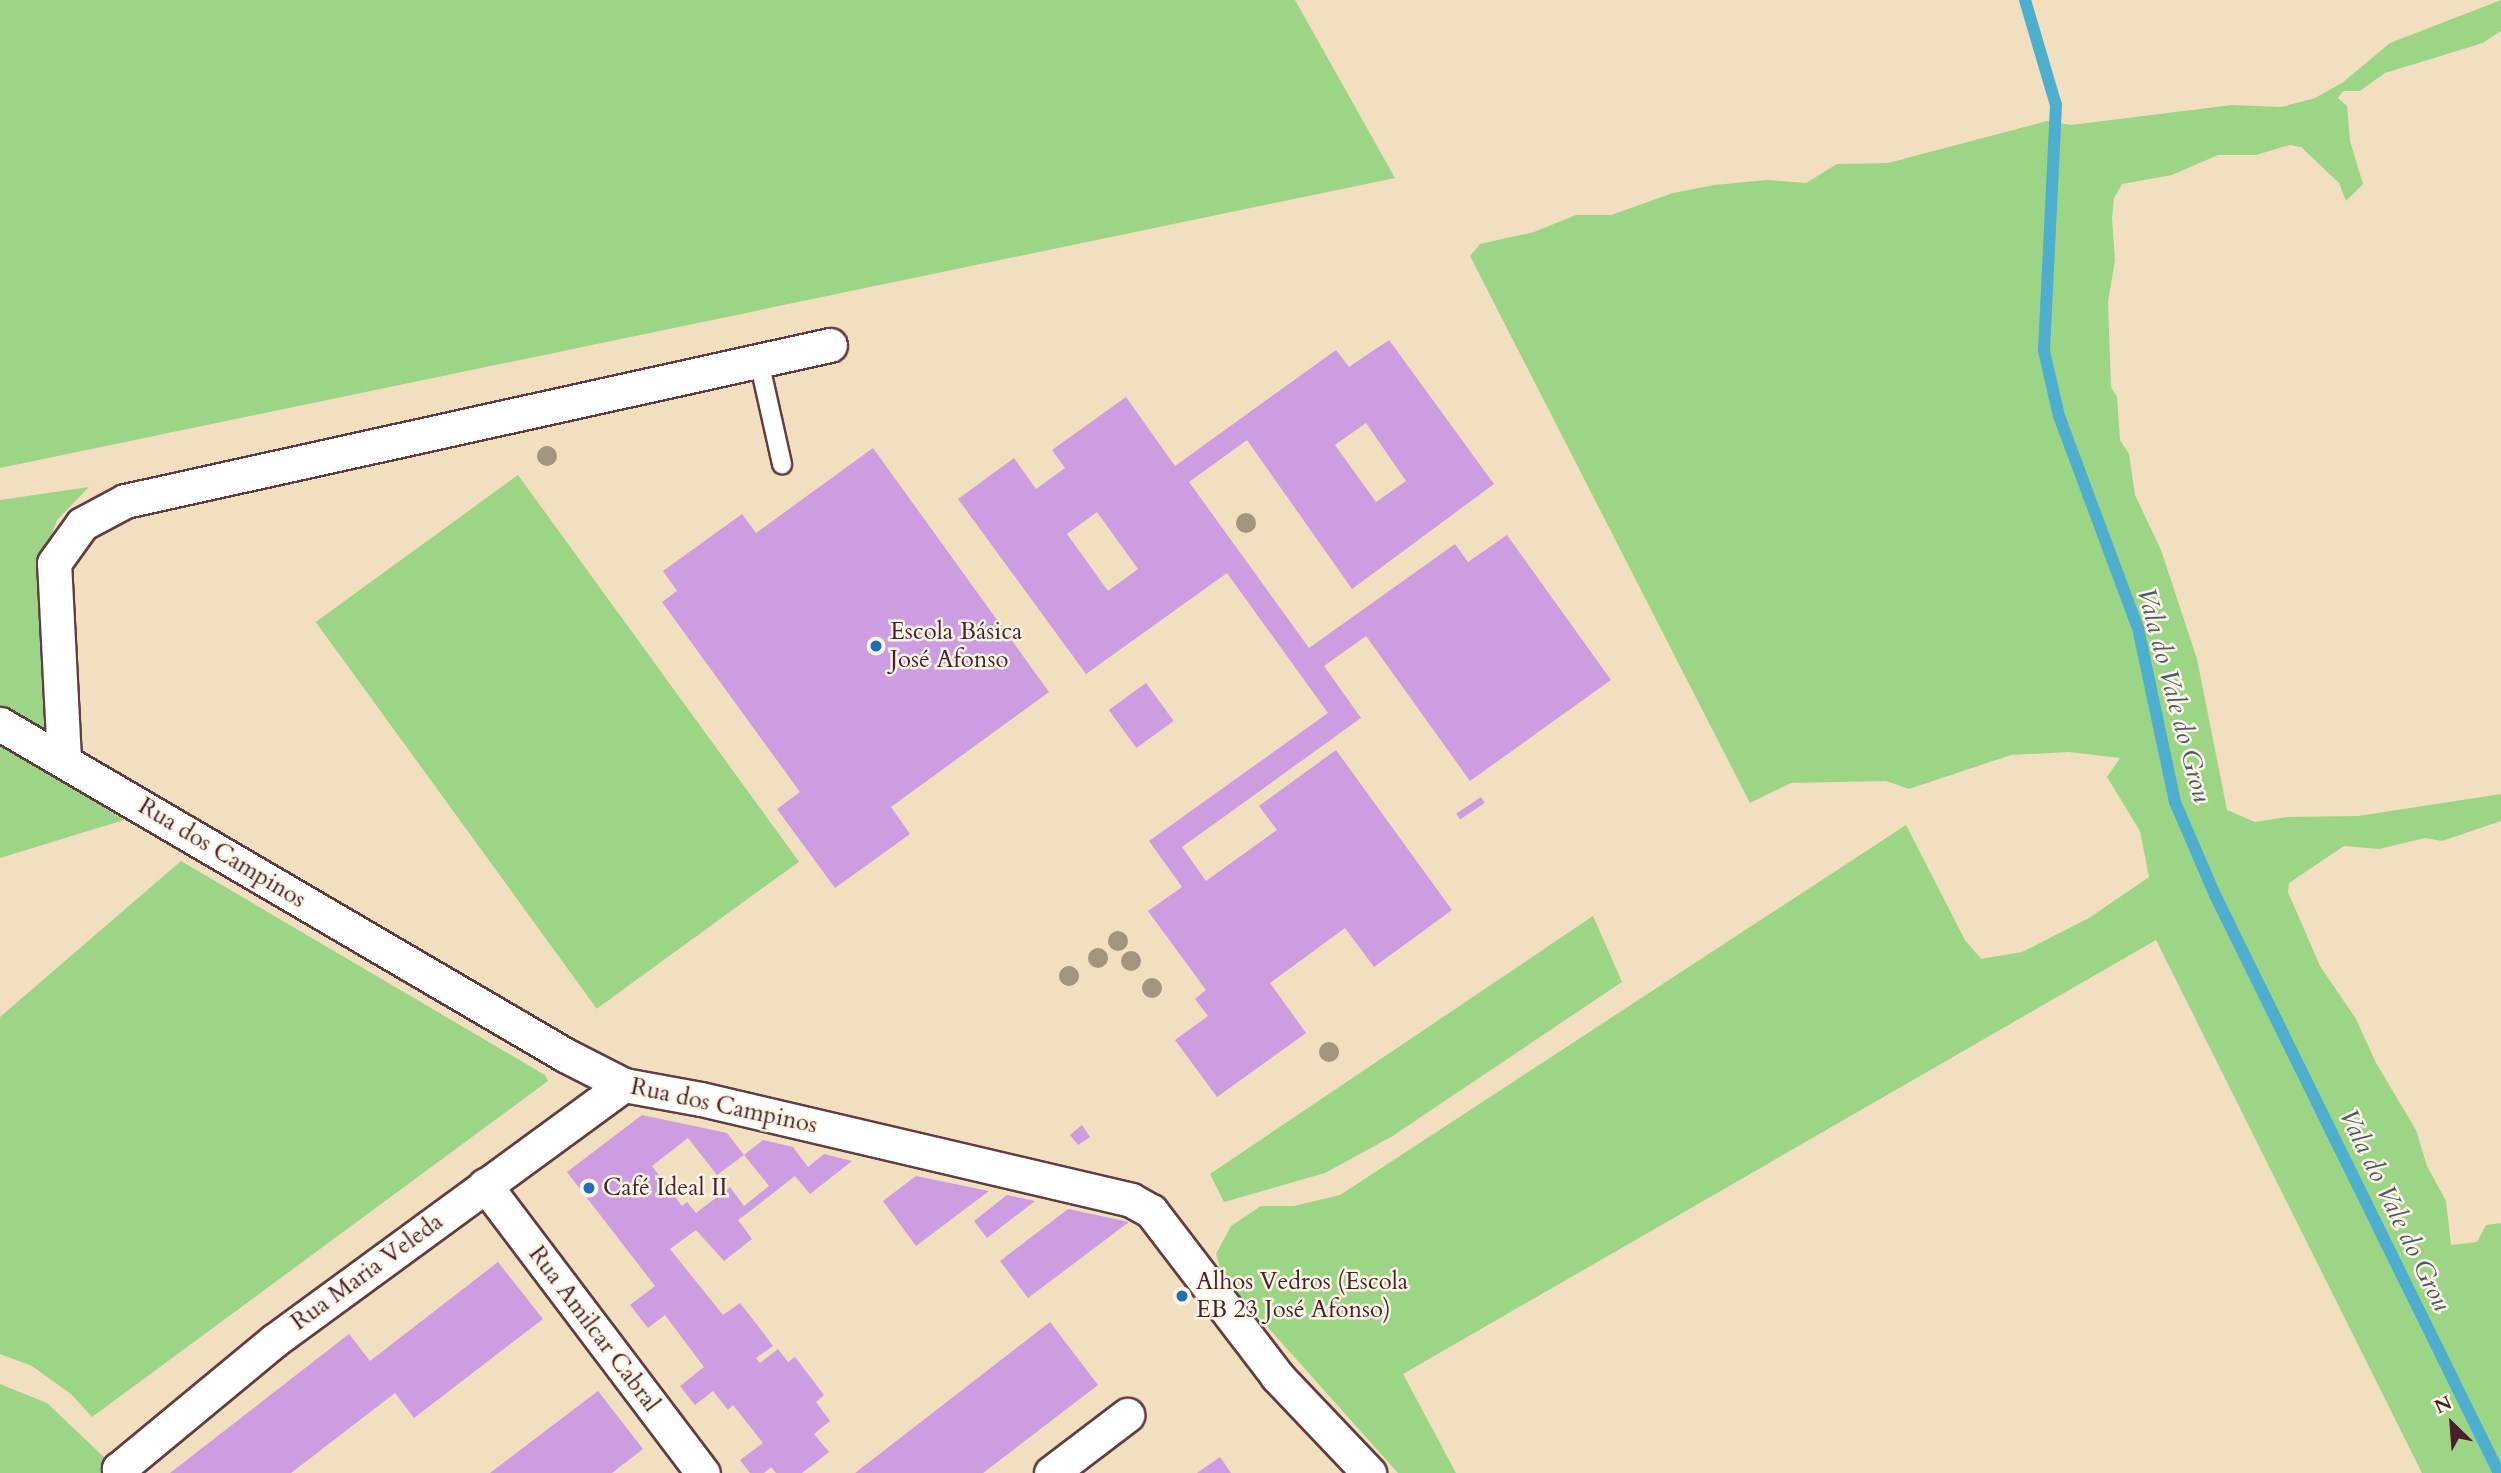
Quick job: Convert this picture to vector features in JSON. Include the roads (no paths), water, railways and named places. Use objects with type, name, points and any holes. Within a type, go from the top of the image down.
[{"type":"street","points":[[64,759],[54,563],[82,524],[125,501],[830,345]]},
{"type":"street","name":"Rua dos Campinos","points":[[0,724],[64,759],[565,1055],[624,1085],[701,1099],[1130,1200],[1151,1211],[1276,1376],[1369,1473]]},
{"type":"street","name":"Rua Maria Veleda","points":[[121,1471],[275,1340],[624,1085]]},
{"type":"street","name":"Rua Amilcar Cabral","points":[[485,1185],[703,1473]]},
{"type":"street","points":[[1051,1473],[1127,1415]]},
{"type":"lane","points":[[760,361],[782,464]]},
{"type":"waterway","name":"Vala do Vale do Grou","points":[[2025,0],[2056,105],[2044,351],[2059,416],[2138,628],[2175,802],[2215,895],[2499,1473]]},
{"type":"place","name":"Escola Básica José Afonso","points":[[876,646]]},
{"type":"place","name":"Café Ideal II","points":[[589,1188]]},
{"type":"place","name":"Alhos Vedros (Escola EB 23 José Afonso)","points":[[1182,1296]]}]
